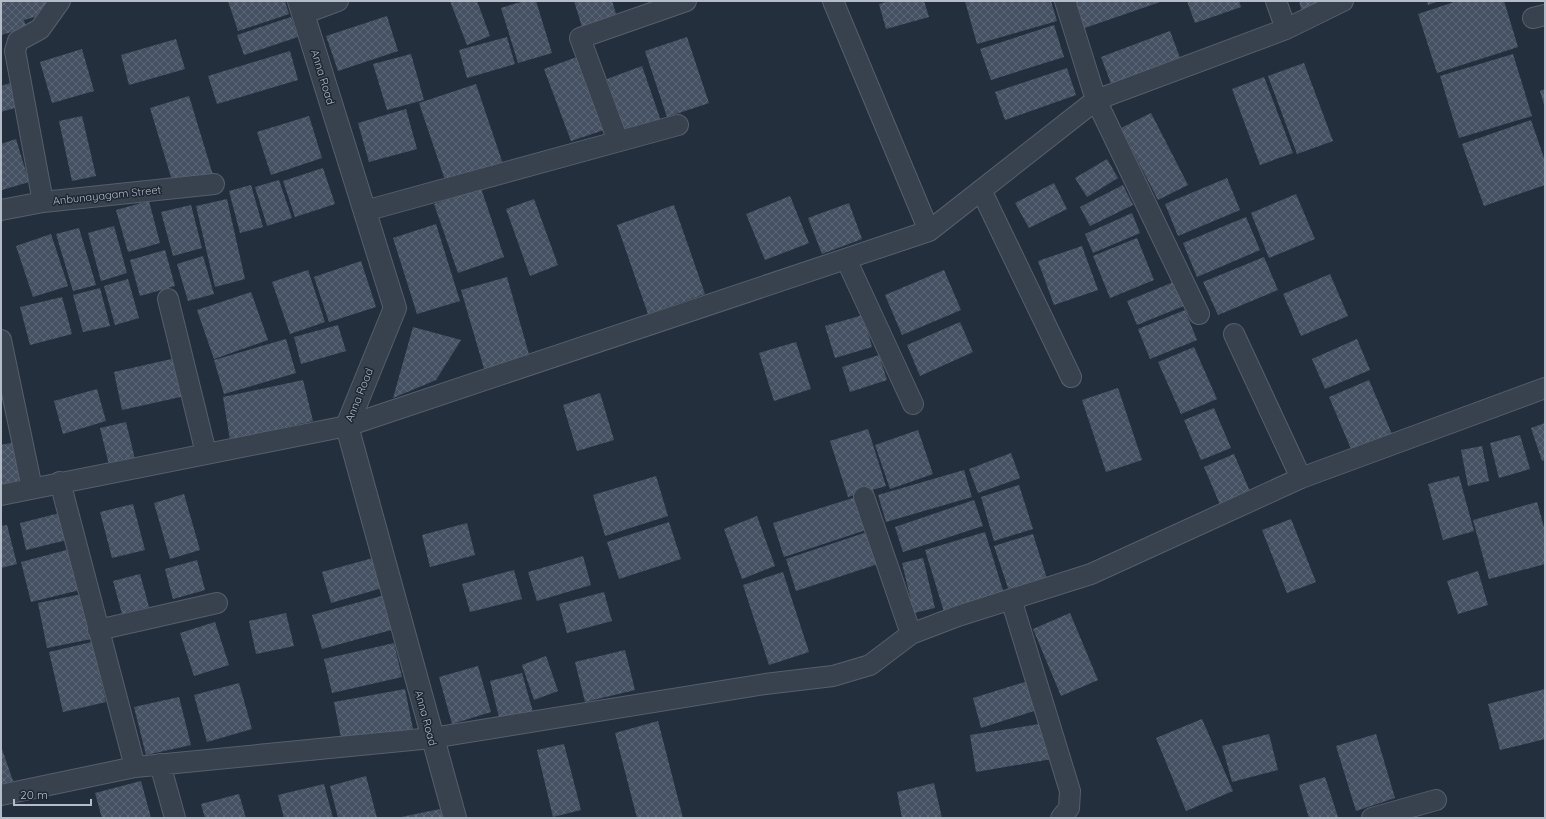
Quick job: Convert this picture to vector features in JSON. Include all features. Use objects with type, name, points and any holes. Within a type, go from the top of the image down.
[{"type":"street","points":[[43,202],[15,51],[18,41],[40,29],[60,1]]},
{"type":"street","points":[[301,7],[338,1]]},
{"type":"street","points":[[618,142],[580,38],[686,1]]},
{"type":"street","points":[[833,1],[929,231]]},
{"type":"street","points":[[1065,1],[1096,100],[1199,314]]},
{"type":"street","points":[[1276,1],[1286,29]]},
{"type":"street","points":[[1,494],[347,426],[929,231],[1096,100],[1286,29],[1343,1]]},
{"type":"street","name":"Anna Road","points":[[301,7],[395,308],[347,426],[455,818]]},
{"type":"street","points":[[365,211],[678,125]]},
{"type":"street","name":"Anbunayagam Street","points":[[1,210],[43,202],[214,184]]},
{"type":"street","points":[[981,190],[1071,377]]},
{"type":"street","points":[[846,259],[913,404]]},
{"type":"street","points":[[168,299],[206,453]]},
{"type":"street","points":[[1234,334],[1301,478]]},
{"type":"street","points":[[1,340],[32,488]]},
{"type":"street","points":[[1,795],[135,767],[432,738],[757,685],[833,676],[870,665],[911,634],[958,616],[1091,574],[1301,478],[1545,388]]},
{"type":"street","points":[[60,482],[135,767]]},
{"type":"street","points":[[864,496],[911,634]]},
{"type":"street","points":[[1011,599],[1070,791],[1069,808],[1061,818]]},
{"type":"street","points":[[98,630],[217,603]]},
{"type":"street","points":[[160,764],[175,818]]},
{"type":"street","points":[[1372,818],[1436,800]]},
{"type":"building","points":[[1,1],[48,1],[52,12],[24,20],[26,28],[1,35]]},
{"type":"building","points":[[228,1],[285,1],[289,14],[238,31]]},
{"type":"building","points":[[450,1],[477,1],[490,36],[467,45]]},
{"type":"building","points":[[524,1],[536,1],[552,53],[518,63],[501,8]]},
{"type":"building","points":[[574,1],[612,1],[617,17],[582,27]]},
{"type":"building","points":[[890,1],[924,1],[929,17],[886,29],[879,4]]},
{"type":"building","points":[[965,1],[1051,1],[1057,21],[977,44]]},
{"type":"building","points":[[1069,1],[1159,1],[1160,2],[1079,30]]},
{"type":"building","points":[[1187,1],[1239,1],[1241,7],[1195,23]]},
{"type":"building","points":[[1299,1],[1322,1],[1302,12]]},
{"type":"building","points":[[1427,1],[1439,1],[1428,5]]},
{"type":"building","points":[[1457,1],[1504,1],[1518,47],[1437,73],[1418,14]]},
{"type":"building","points":[[387,16],[398,51],[338,71],[326,36]]},
{"type":"building","points":[[291,17],[298,37],[244,55],[237,35]]},
{"type":"building","points":[[1054,25],[1064,57],[991,80],[980,49]]},
{"type":"building","points":[[1170,31],[1182,63],[1113,89],[1101,57]]},
{"type":"building","points":[[507,37],[515,64],[467,78],[459,50]]},
{"type":"building","points":[[687,37],[709,103],[667,117],[645,51]]},
{"type":"building","points":[[176,39],[185,69],[129,85],[121,55]]},
{"type":"building","points":[[82,49],[94,91],[52,103],[40,62]]},
{"type":"building","points":[[290,51],[298,80],[217,104],[208,76]]},
{"type":"building","points":[[411,54],[424,100],[387,110],[373,64]]},
{"type":"building","points":[[1513,54],[1532,116],[1459,138],[1440,76]]},
{"type":"building","points":[[577,57],[604,130],[571,141],[544,69]]},
{"type":"building","points":[[1304,63],[1333,141],[1297,154],[1268,76]]},
{"type":"building","points":[[642,66],[661,121],[625,133],[607,79]]},
{"type":"building","points":[[1067,68],[1076,95],[1005,120],[995,92]]},
{"type":"building","points":[[1264,77],[1293,153],[1260,165],[1232,89]]},
{"type":"building","points":[[13,82],[21,106],[1,112],[1,86]]},
{"type":"building","points":[[476,84],[504,167],[447,186],[419,103]]},
{"type":"building","points":[[1545,89],[1545,108],[1540,91]]},
{"type":"building","points":[[189,96],[213,175],[174,187],[150,108]]},
{"type":"building","points":[[406,109],[417,149],[369,162],[358,123]]},
{"type":"building","points":[[1151,113],[1188,185],[1158,200],[1121,128]]},
{"type":"building","points":[[82,116],[96,176],[72,181],[59,121]]},
{"type":"building","points":[[309,116],[322,158],[271,175],[257,132]]},
{"type":"building","points":[[1531,120],[1545,161],[1545,185],[1484,206],[1462,144]]},
{"type":"building","points":[[16,139],[29,182],[2,190],[1,144]]},
{"type":"building","points":[[1107,159],[1118,178],[1087,197],[1075,178]]},
{"type":"building","points":[[323,168],[335,204],[295,217],[283,181]]},
{"type":"building","points":[[1227,178],[1240,210],[1178,236],[1165,204]]},
{"type":"building","points":[[279,180],[292,218],[267,226],[255,187]]},
{"type":"building","points":[[1054,183],[1067,209],[1029,228],[1015,203]]},
{"type":"building","points":[[251,185],[263,227],[240,233],[229,191]]},
{"type":"building","points":[[1123,185],[1133,205],[1090,226],[1080,207]]},
{"type":"building","points":[[481,188],[504,257],[458,273],[434,204]]},
{"type":"building","points":[[1296,194],[1315,239],[1269,258],[1251,213]]},
{"type":"building","points":[[790,196],[809,243],[765,260],[746,214]]},
{"type":"building","points":[[227,199],[245,279],[215,287],[196,206]]},
{"type":"building","points":[[534,199],[558,265],[530,276],[506,209]]},
{"type":"building","points":[[149,201],[160,243],[128,252],[116,210]]},
{"type":"building","points":[[849,203],[862,239],[822,254],[808,218]]},
{"type":"building","points":[[191,205],[202,248],[173,256],[161,212]]},
{"type":"building","points":[[674,205],[705,294],[648,314],[617,225]]},
{"type":"building","points":[[1132,213],[1140,233],[1093,253],[1085,234]]},
{"type":"building","points":[[1246,217],[1260,250],[1197,277],[1183,243]]},
{"type":"building","points":[[436,224],[460,301],[417,314],[393,238]]},
{"type":"building","points":[[114,226],[127,273],[101,281],[88,233]]},
{"type":"building","points":[[79,228],[96,285],[73,291],[56,234]]},
{"type":"building","points":[[51,234],[68,286],[33,297],[16,246]]},
{"type":"building","points":[[1137,238],[1154,280],[1110,298],[1093,256]]},
{"type":"building","points":[[1082,246],[1098,290],[1054,305],[1038,261]]},
{"type":"building","points":[[165,250],[175,286],[140,296],[130,260]]},
{"type":"building","points":[[203,256],[214,294],[188,301],[177,264]]},
{"type":"building","points":[[1264,257],[1278,290],[1218,315],[1203,282]]},
{"type":"building","points":[[361,261],[376,307],[329,322],[314,277]]},
{"type":"building","points":[[308,270],[325,322],[290,334],[272,282]]},
{"type":"building","points":[[944,270],[961,310],[902,335],[885,295]]},
{"type":"building","points":[[1330,274],[1348,316],[1301,336],[1283,294]]},
{"type":"building","points":[[507,277],[530,358],[485,372],[461,290]]},
{"type":"building","points":[[128,279],[139,318],[115,325],[104,286]]},
{"type":"building","points":[[1176,281],[1186,305],[1137,325],[1127,301]]},
{"type":"building","points":[[100,288],[110,326],[83,332],[73,295]]},
{"type":"building","points":[[251,292],[268,340],[214,359],[197,310]]},
{"type":"building","points":[[62,297],[72,334],[30,345],[20,307]]},
{"type":"building","points":[[1185,310],[1197,340],[1150,359],[1138,329]]},
{"type":"building","points":[[863,315],[872,347],[835,358],[825,326]]},
{"type":"building","points":[[960,322],[973,352],[920,376],[907,345]]},
{"type":"building","points":[[338,325],[346,351],[301,364],[294,337]]},
{"type":"building","points":[[413,327],[461,340],[436,380],[393,398]]},
{"type":"building","points":[[286,339],[296,373],[224,394],[214,360]]},
{"type":"building","points":[[1357,339],[1370,370],[1325,389],[1312,359]]},
{"type":"building","points":[[796,342],[811,389],[774,401],[759,353]]},
{"type":"building","points":[[1194,347],[1217,399],[1181,414],[1158,362]]},
{"type":"building","points":[[879,355],[887,380],[850,392],[842,367]]},
{"type":"building","points":[[176,358],[185,396],[122,410],[114,372]]},
{"type":"building","points":[[303,380],[313,421],[230,440],[223,397]]},
{"type":"building","points":[[1369,380],[1394,439],[1354,456],[1329,397]]},
{"type":"building","points":[[1118,388],[1142,460],[1106,472],[1082,400]]},
{"type":"building","points":[[97,389],[106,421],[63,434],[54,401]]},
{"type":"building","points":[[600,393],[614,440],[577,451],[563,405]]},
{"type":"building","points":[[1214,408],[1231,448],[1201,460],[1184,420]]},
{"type":"building","points":[[126,422],[135,459],[109,465],[100,428]]},
{"type":"building","points":[[1545,423],[1545,460],[1542,461],[1531,428]]},
{"type":"building","points":[[868,429],[886,486],[848,497],[830,441]]},
{"type":"building","points":[[918,430],[933,474],[890,489],[875,445]]},
{"type":"building","points":[[1520,435],[1530,469],[1499,478],[1490,443]]},
{"type":"building","points":[[15,442],[24,479],[1,485],[1,445]]},
{"type":"building","points":[[1482,446],[1489,481],[1468,486],[1461,450]]},
{"type":"building","points":[[1011,453],[1020,478],[978,493],[969,469]]},
{"type":"building","points":[[1234,454],[1251,494],[1221,507],[1204,467]]},
{"type":"building","points":[[964,470],[972,497],[886,522],[878,495]]},
{"type":"building","points":[[656,476],[668,516],[605,536],[593,495]]},
{"type":"building","points":[[1459,476],[1474,531],[1443,540],[1428,484]]},
{"type":"building","points":[[1019,485],[1033,529],[994,541],[981,497]]},
{"type":"building","points":[[184,494],[200,550],[170,559],[154,503]]},
{"type":"building","points":[[856,497],[866,530],[784,557],[773,523]]},
{"type":"building","points":[[974,500],[983,526],[903,552],[895,527]]},
{"type":"building","points":[[1537,502],[1545,531],[1545,564],[1489,579],[1473,520]]},
{"type":"building","points":[[133,504],[145,550],[112,558],[100,512]]},
{"type":"building","points":[[64,512],[71,539],[26,550],[20,523]]},
{"type":"building","points":[[757,516],[775,566],[742,579],[724,529]]},
{"type":"building","points":[[1291,519],[1316,582],[1287,593],[1262,530]]},
{"type":"building","points":[[669,522],[681,559],[619,579],[607,542]]},
{"type":"building","points":[[467,523],[475,555],[430,567],[422,535]]},
{"type":"building","points":[[7,525],[17,564],[1,568],[1,526]]},
{"type":"building","points":[[867,532],[878,564],[796,591],[786,559]]},
{"type":"building","points":[[985,532],[1005,597],[945,615],[925,550]]},
{"type":"building","points":[[1033,534],[1048,582],[1010,594],[994,546]]},
{"type":"building","points":[[74,548],[84,589],[31,602],[21,562]]},
{"type":"building","points":[[583,556],[591,585],[537,601],[528,572]]},
{"type":"building","points":[[373,558],[382,588],[331,603],[322,572]]},
{"type":"building","points":[[923,558],[935,608],[914,613],[902,563]]},
{"type":"building","points":[[197,560],[205,590],[173,599],[165,569]]},
{"type":"building","points":[[514,570],[522,599],[470,612],[462,584]]},
{"type":"building","points":[[1478,571],[1488,605],[1458,614],[1447,581]]},
{"type":"building","points":[[783,572],[809,652],[769,665],[743,585]]},
{"type":"building","points":[[140,574],[149,607],[122,614],[113,581]]},
{"type":"building","points":[[604,592],[612,621],[567,633],[559,604]]},
{"type":"building","points":[[87,593],[96,638],[47,648],[38,603]]},
{"type":"building","points":[[385,595],[395,629],[322,649],[312,615]]},
{"type":"building","points":[[286,613],[294,646],[256,654],[249,621]]},
{"type":"building","points":[[1070,613],[1098,680],[1061,696],[1033,629]]},
{"type":"building","points":[[215,622],[229,665],[194,676],[180,633]]},
{"type":"building","points":[[92,642],[106,702],[63,712],[49,652]]},
{"type":"building","points":[[394,643],[402,677],[332,693],[324,659]]},
{"type":"building","points":[[625,650],[635,690],[585,702],[575,662]]},
{"type":"building","points":[[546,656],[558,691],[534,700],[522,665]]},
{"type":"building","points":[[478,666],[491,712],[452,724],[439,677]]},
{"type":"building","points":[[522,673],[533,712],[500,721],[490,681]]},
{"type":"building","points":[[1028,681],[1037,710],[981,728],[973,698]]},
{"type":"building","points":[[239,683],[252,729],[207,742],[194,695]]},
{"type":"building","points":[[405,689],[413,729],[342,743],[334,702]]},
{"type":"building","points":[[1545,689],[1545,739],[1500,750],[1488,704]]},
{"type":"building","points":[[179,697],[191,745],[146,755],[134,707]]},
{"type":"building","points":[[1202,719],[1233,791],[1186,811],[1156,738]]},
{"type":"building","points":[[658,721],[683,818],[637,818],[615,733]]},
{"type":"building","points":[[1046,723],[1052,759],[976,772],[970,735]]},
{"type":"building","points":[[1269,734],[1278,770],[1232,782],[1222,746]]},
{"type":"building","points":[[1376,734],[1395,798],[1356,811],[1336,746]]},
{"type":"building","points":[[564,744],[581,810],[553,817],[537,750]]},
{"type":"building","points":[[1,746],[13,781],[1,785]]},
{"type":"building","points":[[366,776],[377,818],[338,818],[330,786]]},
{"type":"building","points":[[1325,777],[1338,817],[1309,818],[1299,785]]},
{"type":"building","points":[[141,781],[151,818],[102,818],[95,793]]},
{"type":"building","points":[[934,783],[942,818],[902,818],[897,792]]},
{"type":"building","points":[[324,784],[333,818],[284,818],[278,795]]},
{"type":"building","points":[[239,794],[246,818],[205,818],[201,804]]},
{"type":"building","points":[[445,808],[447,818],[401,818],[401,817]]}]
